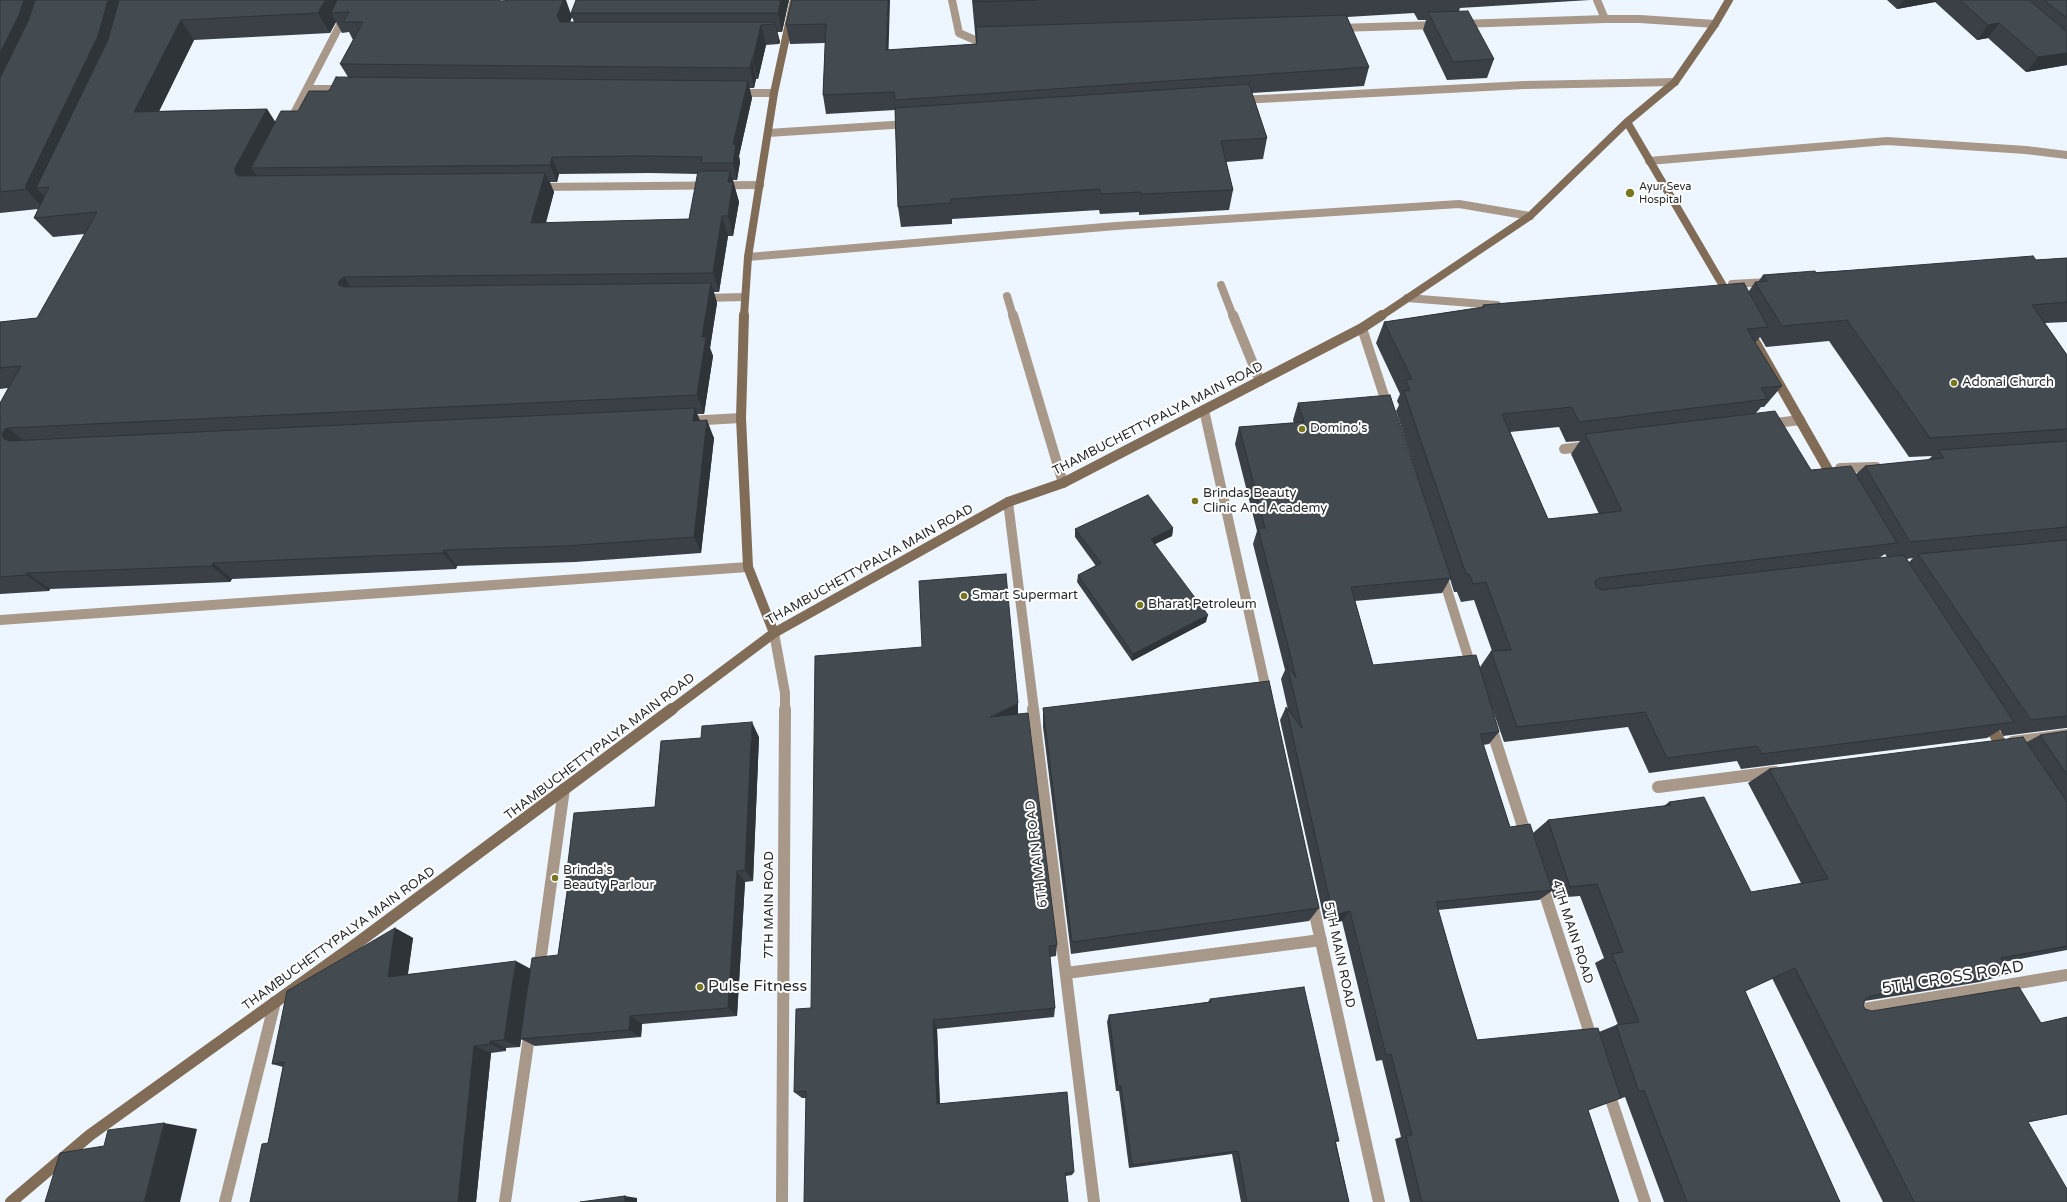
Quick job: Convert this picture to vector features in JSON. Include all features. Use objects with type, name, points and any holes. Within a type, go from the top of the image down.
[{"type":"main road","points":[[774,633],[748,567],[741,418],[744,298],[748,256],[774,93],[794,0]]},
{"type":"main road","name":"THAMBUCHETTYPALYA MAIN ROAD","points":[[11,1202],[90,1135],[275,1002],[774,633],[814,609],[1008,502],[1063,483],[1362,328],[1530,216],[1627,122],[1675,82],[1715,24],[1729,0]]},
{"type":"main road","points":[[1627,122],[1719,285],[1734,305]]},
{"type":"main road","points":[[1746,325],[1840,489]]},
{"type":"main road","points":[[1979,711],[2009,756]]},
{"type":"street","points":[[286,129],[353,0]]},
{"type":"street","points":[[952,0],[959,33],[975,40],[999,39]]},
{"type":"street","points":[[1597,0],[1605,19]]},
{"type":"street","points":[[1454,24],[1605,19],[1640,19],[1715,24]]},
{"type":"street","points":[[1334,28],[1446,24]]},
{"type":"street","points":[[778,37],[786,37]]},
{"type":"street","points":[[1235,101],[1524,85],[1675,82]]},
{"type":"street","points":[[307,89],[346,89]]},
{"type":"street","points":[[726,93],[774,93]]},
{"type":"street","points":[[768,133],[918,123]]},
{"type":"street","points":[[1649,161],[1887,142],[2026,150],[2067,155]]},
{"type":"street","points":[[531,187],[760,185]]},
{"type":"street","points":[[748,256],[1116,226],[1459,204],[1530,216]]},
{"type":"street","points":[[1719,285],[1778,281]]},
{"type":"street","points":[[1221,285],[1260,381]]},
{"type":"street","points":[[1007,296],[1063,483]]},
{"type":"street","points":[[697,298],[744,298]]},
{"type":"street","points":[[1407,298],[1488,306],[1504,304]]},
{"type":"street","points":[[1362,328],[1391,417]]},
{"type":"street","points":[[1204,410],[1270,706]]},
{"type":"street","points":[[678,421],[741,418]]},
{"type":"street","points":[[1760,425],[1800,420]]},
{"type":"street","points":[[1564,449],[1596,445]]},
{"type":"street","points":[[1828,469],[1886,466]]},
{"type":"street","name":"6TH MAIN ROAD","points":[[1008,502],[1094,1202]]},
{"type":"street","points":[[1439,565],[1475,678]]},
{"type":"street","points":[[0,620],[748,567]]},
{"type":"street","name":"7TH MAIN ROAD","points":[[774,633],[785,693],[782,1202]]},
{"type":"street","points":[[1487,715],[1531,850]]},
{"type":"street","points":[[1985,745],[2067,735]]},
{"type":"street","points":[[1658,787],[1783,771]]},
{"type":"street","points":[[537,984],[564,789]]},
{"type":"street","name":"4TH MAIN ROAD","points":[[1538,873],[1596,1052]]},
{"type":"street","name":"5TH MAIN ROAD","points":[[1311,893],[1379,1202]]},
{"type":"street","points":[[1066,972],[1321,940]]},
{"type":"street","name":"5TH CROSS ROAD","points":[[1845,1012],[2067,975]]},
{"type":"street","points":[[225,1202],[275,1002]]},
{"type":"street","points":[[506,1202],[532,1015]]},
{"type":"street","points":[[1606,1082],[1645,1202]]},
{"type":"building","points":[[0,0],[24,0],[19,15],[0,53]]},
{"type":"building","points":[[35,0],[108,0],[98,36],[26,185],[26,189],[0,192],[0,78],[29,19]]},
{"type":"building","points":[[119,0],[325,0],[318,13],[181,20],[134,112],[267,109],[235,168],[235,173],[239,176],[545,173],[531,223],[689,219],[698,171],[730,171],[728,182],[733,182],[728,216],[722,216],[713,273],[344,277],[338,282],[339,285],[344,287],[711,283],[702,337],[706,337],[697,395],[8,428],[5,429],[2,434],[3,438],[9,441],[695,408],[693,421],[707,420],[694,537],[564,546],[444,550],[443,553],[213,563],[212,566],[27,573],[26,575],[0,577],[0,403],[21,366],[0,368],[0,322],[37,318],[97,212],[34,218],[49,187],[36,188],[108,40]]},
{"type":"building","points":[[337,0],[563,0],[557,15],[560,22],[775,22],[775,24],[761,25],[750,68],[340,64],[363,22],[343,22],[349,12],[331,13]]},
{"type":"building","points":[[576,0],[781,0],[778,13],[571,13]]},
{"type":"building","points":[[792,0],[888,0],[886,50],[977,44],[976,27],[1346,15],[1369,67],[895,100],[894,92],[823,95],[826,24],[786,25]]},
{"type":"building","points":[[974,0],[1037,0],[974,2]]},
{"type":"building","points":[[1960,0],[2029,0],[2067,32],[2067,53],[2038,57],[1999,23],[1988,25]]},
{"type":"building","points":[[2044,0],[2067,0],[2067,18]]},
{"type":"building","points":[[1468,11],[1494,59],[1453,62],[1428,12]]},
{"type":"building","points":[[336,77],[748,81],[733,144],[736,145],[733,163],[701,163],[702,157],[644,156],[552,157],[550,165],[251,168],[281,111],[298,111],[309,91],[329,91]]},
{"type":"building","points":[[1249,84],[1267,138],[1221,141],[1233,190],[1141,194],[1141,192],[1101,194],[1100,189],[951,199],[951,203],[898,207],[895,108]]},
{"type":"building","points":[[2033,256],[2036,260],[2067,258],[2067,302],[2032,305],[2067,355],[2067,429],[1930,438],[1847,320],[1782,326],[1755,282],[1767,281],[1763,275],[1815,271],[1816,273]]},
{"type":"building","points":[[1744,283],[1768,327],[1747,329],[1782,386],[1761,388],[1768,399],[1579,422],[1572,407],[1502,414],[1548,519],[1622,511],[1585,434],[1775,411],[1811,470],[1851,466],[1897,543],[1600,578],[1595,581],[1596,587],[1602,590],[1904,555],[2014,722],[1762,754],[1757,746],[1667,758],[1645,712],[1517,727],[1491,651],[1511,650],[1486,582],[1473,584],[1469,574],[1466,574],[1404,391],[1410,390],[1406,380],[1412,379],[1384,322],[1484,307],[1483,305]]},
{"type":"building","points":[[1390,395],[1451,578],[1351,587],[1373,665],[1476,655],[1499,732],[1480,734],[1510,827],[1530,824],[1552,890],[1436,902],[1477,1040],[1598,1028],[1621,1098],[1588,1110],[1619,1202],[1422,1202],[1406,1136],[1412,1135],[1391,1054],[1386,1055],[1350,911],[1338,914],[1337,909],[1332,910],[1286,707],[1302,728],[1287,665],[1296,678],[1258,528],[1265,528],[1239,427],[1304,422],[1298,403]]},
{"type":"building","points":[[2067,441],[2067,527],[1910,542],[1865,466],[1944,458],[1938,450]]},
{"type":"building","points":[[1148,495],[1173,528],[1151,539],[1208,615],[1133,654],[1078,575],[1101,563],[1075,529]]},
{"type":"building","points":[[2067,540],[2067,716],[2031,720],[1918,554]]},
{"type":"building","points":[[1006,574],[1018,703],[990,717],[1028,713],[1057,945],[1049,946],[1055,1008],[933,1020],[937,1104],[1067,1092],[1074,1172],[1065,1173],[1068,1202],[804,1202],[806,1091],[794,1092],[796,1009],[811,1008],[815,656],[922,647],[919,581]]},
{"type":"building","points":[[1269,681],[1319,908],[1072,942],[1043,708]]},
{"type":"building","points":[[752,722],[745,870],[737,871],[728,1008],[630,1016],[629,1030],[520,1039],[532,958],[558,955],[568,887],[565,887],[574,813],[655,807],[661,741],[701,738],[702,726]]},
{"type":"building","points":[[2067,731],[2067,775],[2040,735]]},
{"type":"building","points":[[2023,737],[2067,802],[2067,946],[2001,958],[2010,973],[1870,996],[1866,998],[1863,1005],[1865,1009],[1872,1011],[2019,987],[2041,1023],[2067,1017],[2067,1114],[2028,1122],[2067,1189],[2067,1202],[1914,1202],[1795,968],[1745,991],[1840,1202],[1687,1202],[1644,1090],[1639,1092],[1616,1025],[1639,1022],[1612,954],[1623,952],[1597,884],[1570,887],[1548,820],[1671,805],[1669,802],[1704,797],[1751,892],[1828,879],[1769,769]]},
{"type":"building","points":[[395,928],[388,977],[516,961],[504,1040],[490,1041],[490,1044],[474,1046],[458,1202],[250,1202],[262,1144],[268,1143],[284,1062],[272,1064],[287,991]]},
{"type":"building","points":[[1304,987],[1339,1141],[1335,1141],[1349,1202],[1247,1202],[1238,1151],[1132,1165],[1121,1086],[1118,1086],[1109,1015],[1211,1002],[1210,999]]},
{"type":"building","points":[[164,1123],[144,1202],[45,1202],[60,1153],[104,1146],[108,1130]]},
{"type":"building","points":[[625,1196],[625,1202],[580,1202]]},
{"type":"place","name":"Ayur Seva Hospital","points":[[1630,193]]},
{"type":"place","name":"Adonai Church","points":[[1954,383]]},
{"type":"place","name":"Domino's","points":[[1302,429]]},
{"type":"place","name":"Brindas Beauty Clinic And Academy","points":[[1195,501]]},
{"type":"place","name":"Smart Supermart","points":[[964,596]]},
{"type":"place","name":"Bharat Petroleum","points":[[1140,605]]},
{"type":"place","name":"Brinda's Beauty Parlour","points":[[555,878]]},
{"type":"place","name":"Pulse Fitness","points":[[700,987]]}]
